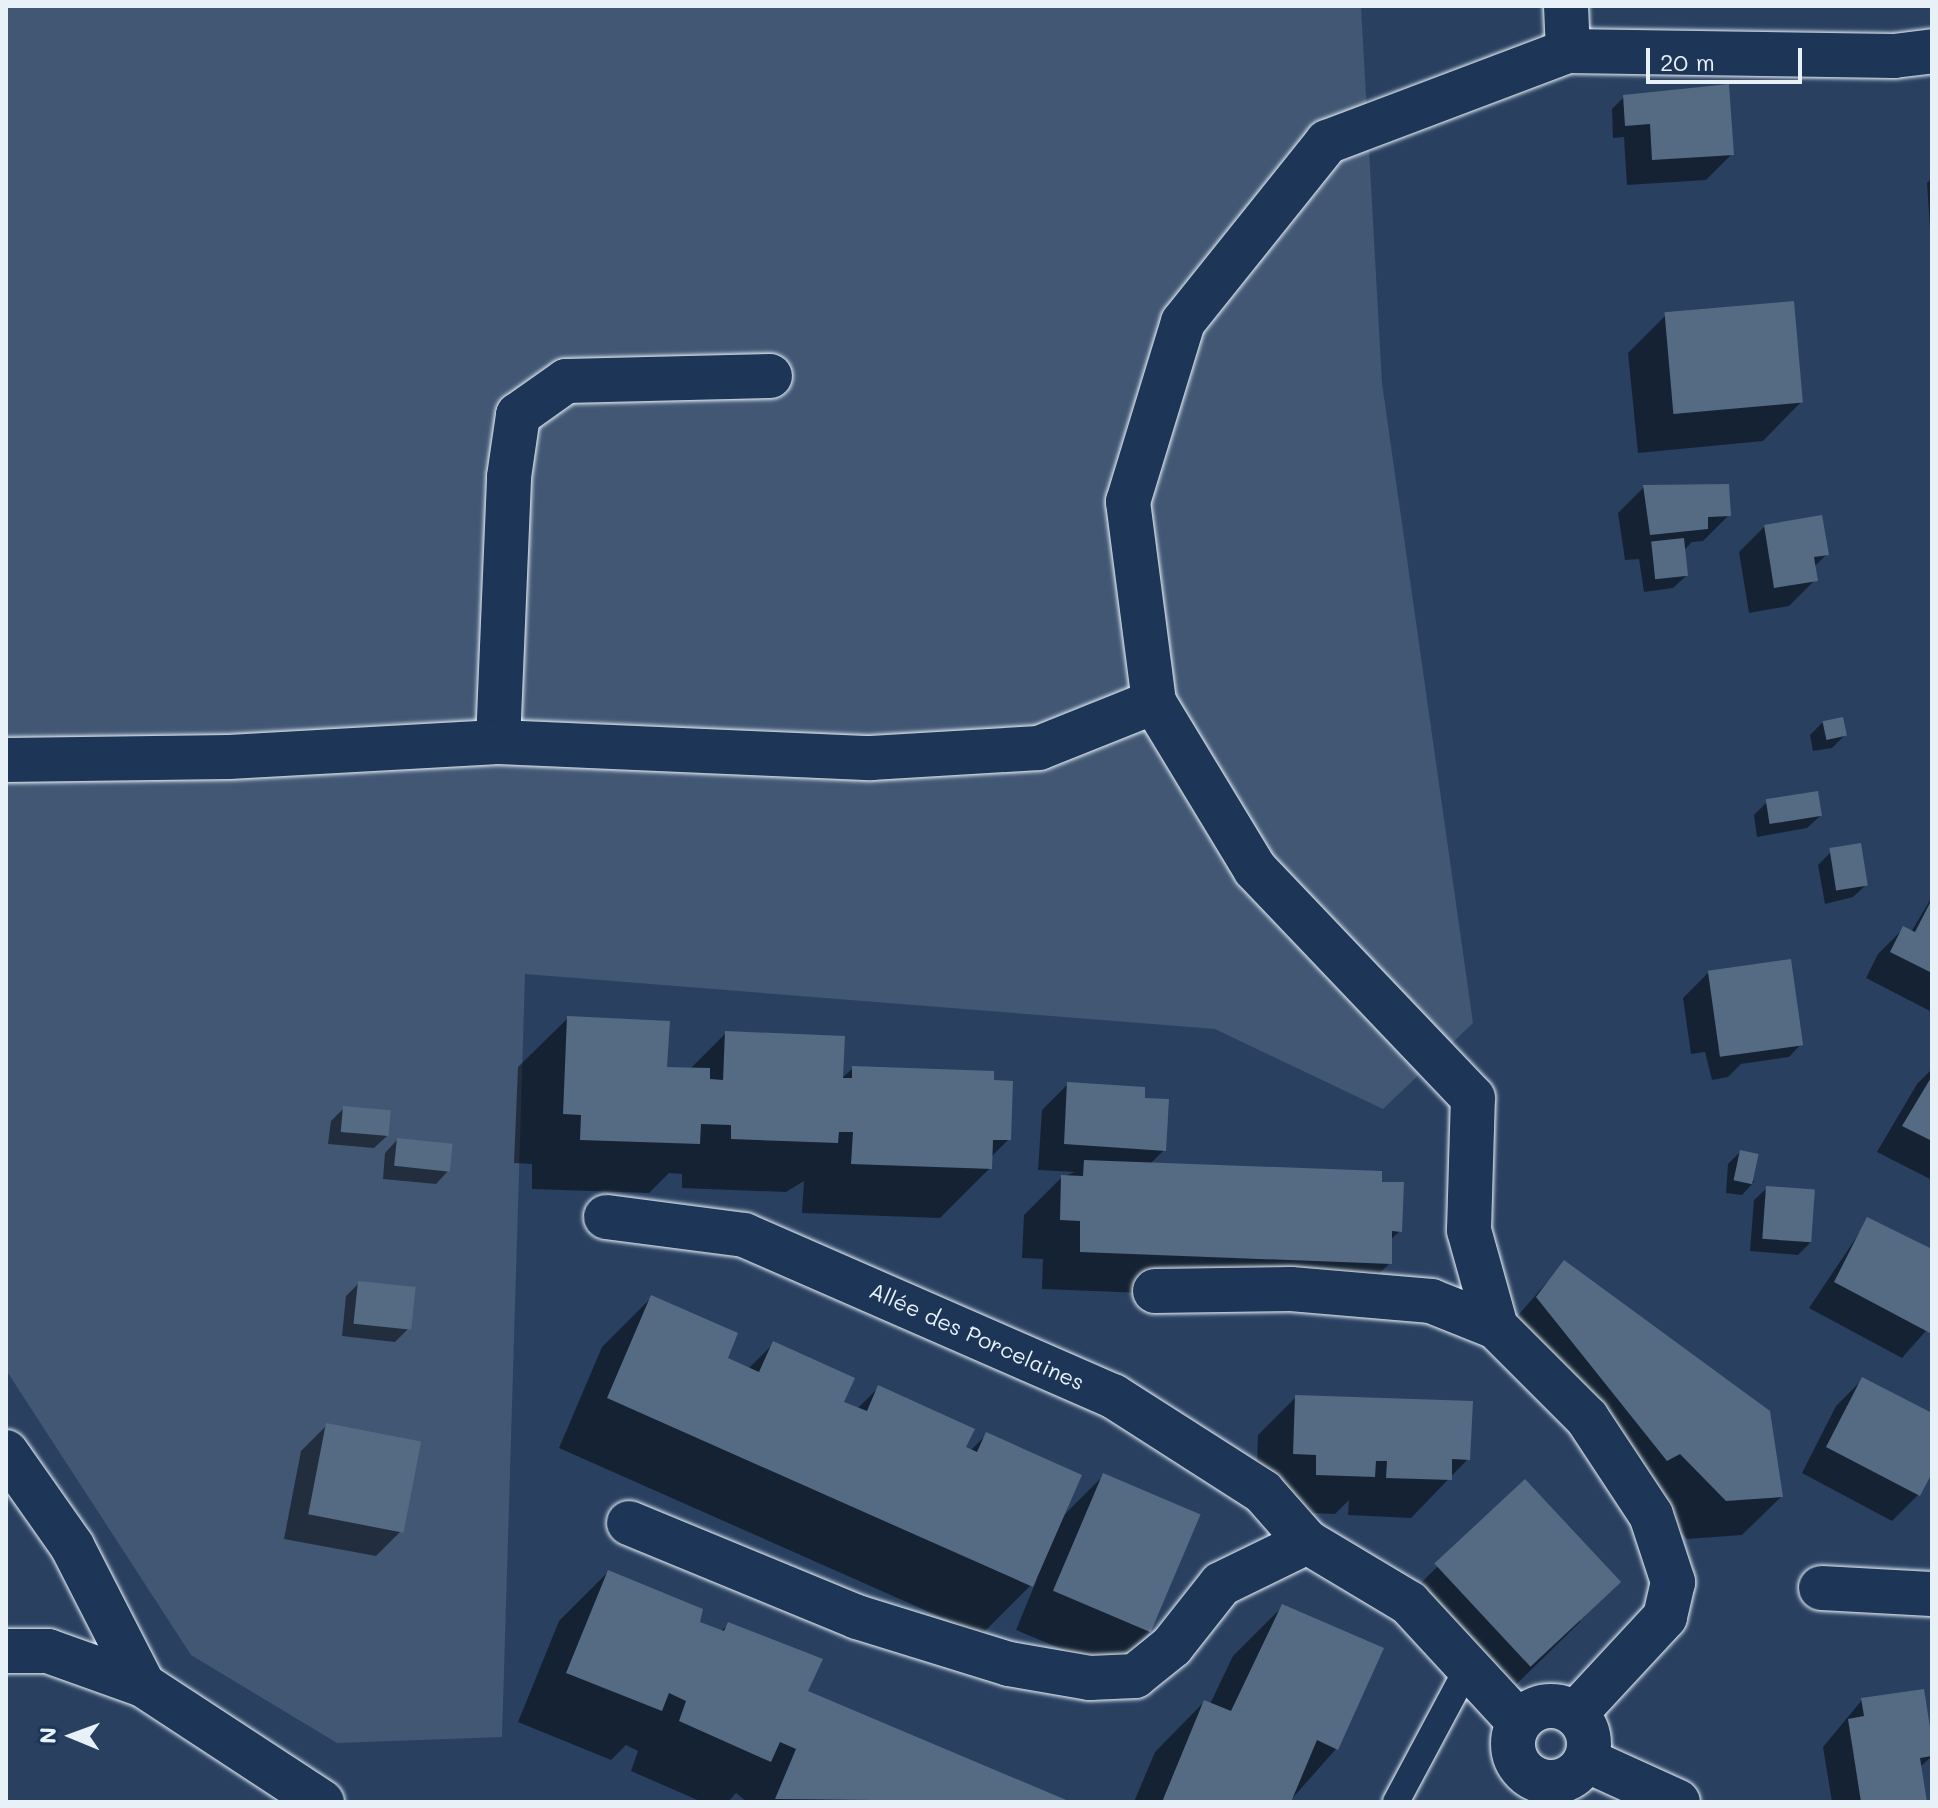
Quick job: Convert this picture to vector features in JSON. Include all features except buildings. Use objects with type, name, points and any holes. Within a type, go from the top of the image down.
[{"type":"street","points":[[1566,6],[1568,51]]},
{"type":"street","points":[[1496,1327],[1469,1230],[1473,1098],[1255,869],[1154,702],[1128,502],[1183,322],[1327,142],[1568,51],[1894,56],[1932,51]]},
{"type":"street","points":[[498,742],[509,477],[518,415],[566,381],[770,376]]},
{"type":"street","points":[[6,760],[229,757],[498,742],[871,758],[1039,748],[1154,702]]},
{"type":"street","name":"Allée des Porcelaines","points":[[606,1217],[744,1235],[1113,1396],[1263,1492],[1307,1542],[1409,1603],[1519,1722]]},
{"type":"street","points":[[1155,1291],[1291,1289],[1431,1301],[1496,1327],[1587,1418],[1651,1515],[1673,1582],[1665,1617],[1575,1714]]},
{"type":"street","points":[[6,1452],[72,1546],[143,1685]]},
{"type":"street","points":[[629,1523],[857,1617],[1009,1664],[1090,1678],[1135,1676],[1172,1646],[1221,1584],[1307,1542]]},
{"type":"street","points":[[1821,1588],[1932,1594]]},
{"type":"street","points":[[6,1651],[48,1651],[143,1685],[322,1802]]},
{"type":"street","points":[[1543,1783],[1589,1735],[1575,1714],[1552,1705],[1528,1713],[1519,1722],[1513,1746],[1543,1783],[1678,1802]]},
{"type":"lane","points":[[1396,1802],[1468,1667]]},
{"type":"shaded area","points":[[6,6],[1361,6],[1382,383],[1473,1023],[1383,1109],[1215,1029],[525,974],[502,1737],[337,1743],[191,1655],[6,1370]]}]
